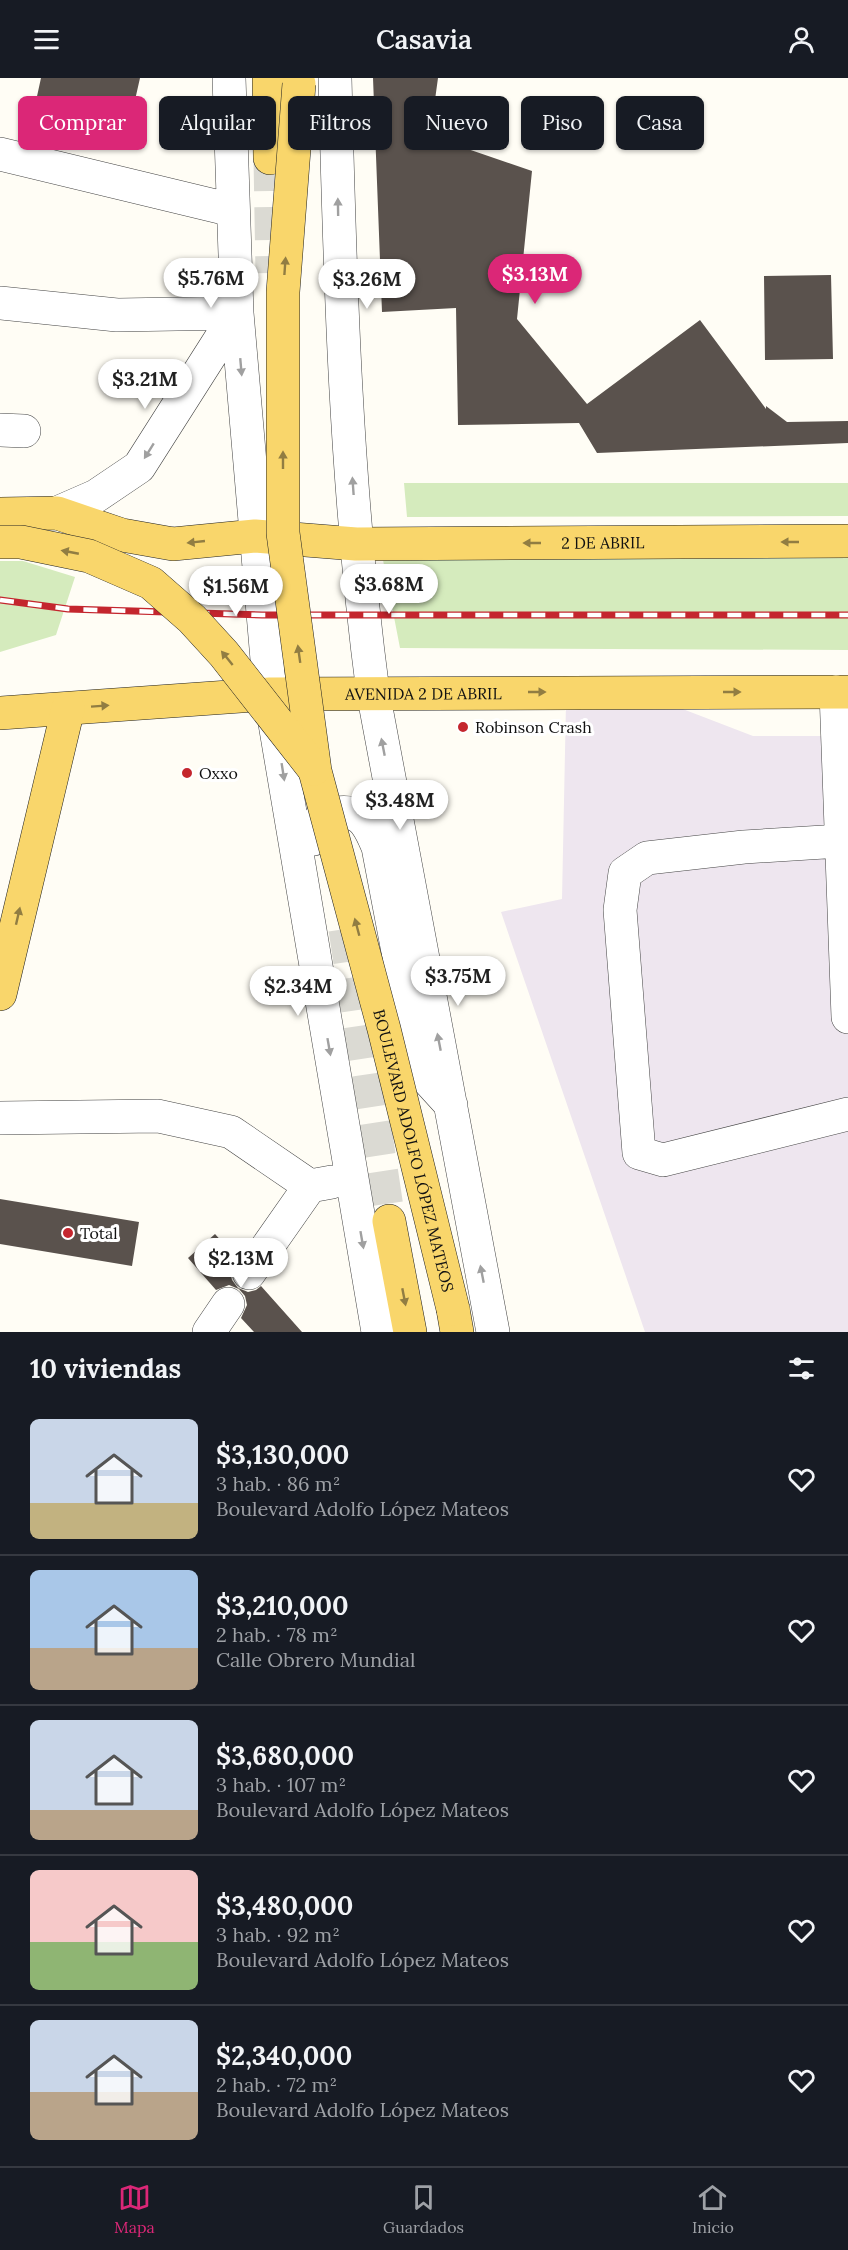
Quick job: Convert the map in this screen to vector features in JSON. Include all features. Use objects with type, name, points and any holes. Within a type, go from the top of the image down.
[{"type":"main road","name":"BOULEVARD ADOLFO LÓPEZ MATEOS","points":[[270,158],[289,80]]},
{"type":"main road","name":"BOULEVARD ADOLFO LÓPEZ MATEOS","points":[[289,80],[284,292],[283,533],[315,771],[384,1029],[455,1321]]},
{"type":"main road","name":"2 DE ABRIL","points":[[0,514],[57,513],[122,535],[173,544],[255,536],[356,544],[848,541]]},
{"type":"main road","points":[[0,542],[21,542],[89,556],[151,583],[192,619],[224,654],[315,771]]},
{"type":"main road","name":"AVENIDA 2 DE ABRIL","points":[[0,713],[270,694],[842,692]]},
{"type":"main road","points":[[2,974],[68,709]]},
{"type":"main road","points":[[389,1221],[410,1332]]},
{"type":"street","points":[[229,78],[237,313],[270,694],[378,1332]]},
{"type":"street","points":[[335,78],[340,288],[356,544],[373,692],[493,1332]]},
{"type":"street","points":[[0,154],[232,210]]},
{"type":"street","points":[[0,303],[117,315],[237,313]]},
{"type":"street","points":[[57,513],[96,496],[139,467],[237,313]]},
{"type":"street","points":[[842,692],[844,793],[840,840],[848,1017]]},
{"type":"street","points":[[313,949],[324,894],[314,840],[316,831],[322,816],[340,811],[353,813],[361,816],[371,830],[378,847],[421,1072],[451,1105]]},
{"type":"street","points":[[840,840],[744,847],[647,858],[625,873],[620,910],[639,1153],[663,1160],[848,1114]]},
{"type":"street","points":[[0,1118],[158,1116],[231,1132],[310,1186],[351,1179]]},
{"type":"street","points":[[249,1273],[310,1186]]},
{"type":"street","points":[[209,1332],[228,1304]]},
{"type":"shaded area","points":[[654,698],[753,736],[848,736],[848,1332],[645,1332],[501,912],[562,899],[566,703]]},
{"type":"green space","points":[[404,483],[848,483],[848,516],[407,517]]},
{"type":"green space","points":[[848,558],[848,650],[400,648],[383,560]]},
{"type":"green space","points":[[0,561],[23,561],[75,577],[56,635],[0,652]]},
{"type":"building","points":[[41,78],[140,78],[136,96],[37,96]]},
{"type":"building","points":[[373,78],[438,78],[436,96],[404,96],[404,150],[471,150],[532,171],[517,319],[587,404],[700,320],[766,409],[766,406],[787,422],[848,421],[848,443],[597,453],[579,423],[458,425],[456,308],[382,312],[376,150],[392,150],[392,96],[374,96]]},
{"type":"building","points":[[831,275],[833,359],[765,360],[764,276]]},
{"type":"building","name":"Total","points":[[0,1199],[139,1222],[132,1266],[0,1244]]},
{"type":"building","points":[[215,1234],[237,1258],[230,1272],[238,1288],[248,1292],[261,1286],[302,1332],[254,1332],[241,1318],[247,1305],[245,1296],[239,1289],[229,1285],[216,1290],[188,1258]]},
{"type":"tunnel","points":[[270,158],[272,273]]},
{"type":"tunnel","points":[[345,929],[389,1221]]},
{"type":"railway","points":[[0,600],[68,609],[262,615],[848,615]]},
{"type":"place","name":"Robinson Crash","points":[[463,727]]},
{"type":"place","name":"Oxxo","points":[[187,773]]},
{"type":"place","name":"Total","points":[[68,1233]]}]
